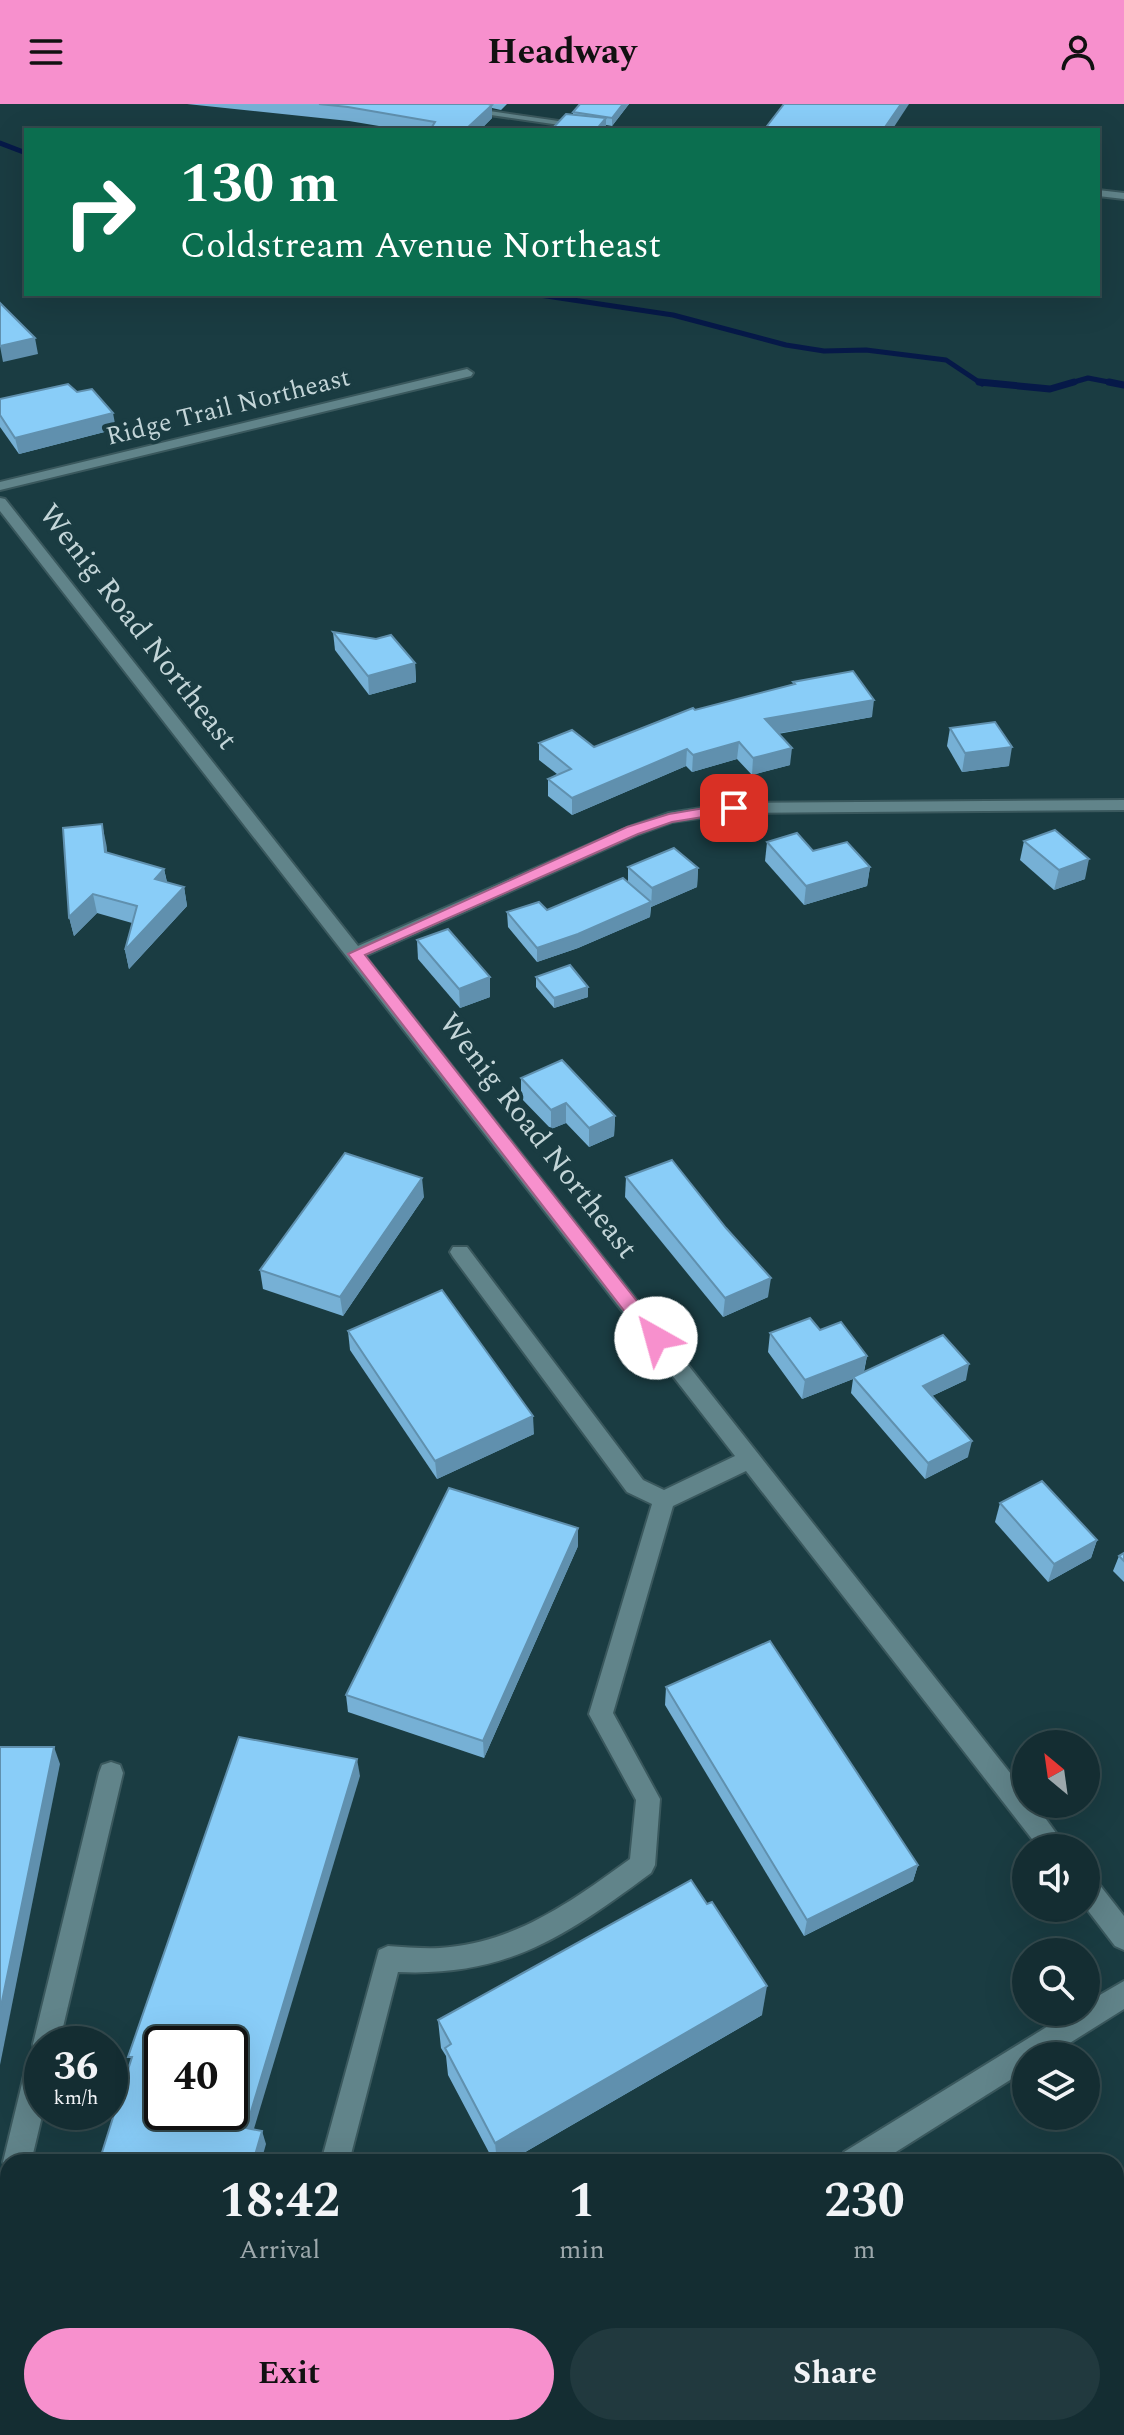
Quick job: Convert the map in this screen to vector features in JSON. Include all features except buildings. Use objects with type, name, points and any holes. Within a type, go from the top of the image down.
[{"type":"street","points":[[419,104],[601,128]]},
{"type":"street","points":[[1100,193],[1124,196]]},
{"type":"street","name":"Ridge Trail Northeast","points":[[0,486],[467,373]]},
{"type":"street","name":"Wenig Road Northeast","points":[[0,502],[1043,1834]]},
{"type":"street","points":[[355,954],[633,831],[704,811],[734,808],[1124,805]]},
{"type":"street","points":[[460,1252],[635,1486],[664,1500]]},
{"type":"street","points":[[337,2154],[388,1959],[451,1960],[514,1944],[586,1906],[642,1865],[648,1799],[601,1714],[664,1500],[750,1459]]},
{"type":"street","points":[[50,2026],[111,1773]]},
{"type":"street","points":[[1100,1906],[1124,1937]]},
{"type":"street","points":[[867,2154],[1124,1994]]},
{"type":"street","points":[[19,2154],[25,2130]]},
{"type":"waterway","points":[[0,143],[24,152]]},
{"type":"waterway","points":[[546,296],[673,315],[786,345],[824,351],[866,350],[946,360],[979,382]]},
{"type":"waterway","points":[[1074,382],[1088,378],[1119,384]]},
{"type":"waterway","points":[[979,382],[1050,389],[1074,382]]},
{"type":"waterway","points":[[1067,384],[1074,382]]},
{"type":"waterway","points":[[1109,382],[1119,384]]},
{"type":"waterway","points":[[1119,384],[1124,385]]},
{"type":"route","points":[[656,1338],[355,954],[633,831],[669,818],[734,808]]}]
